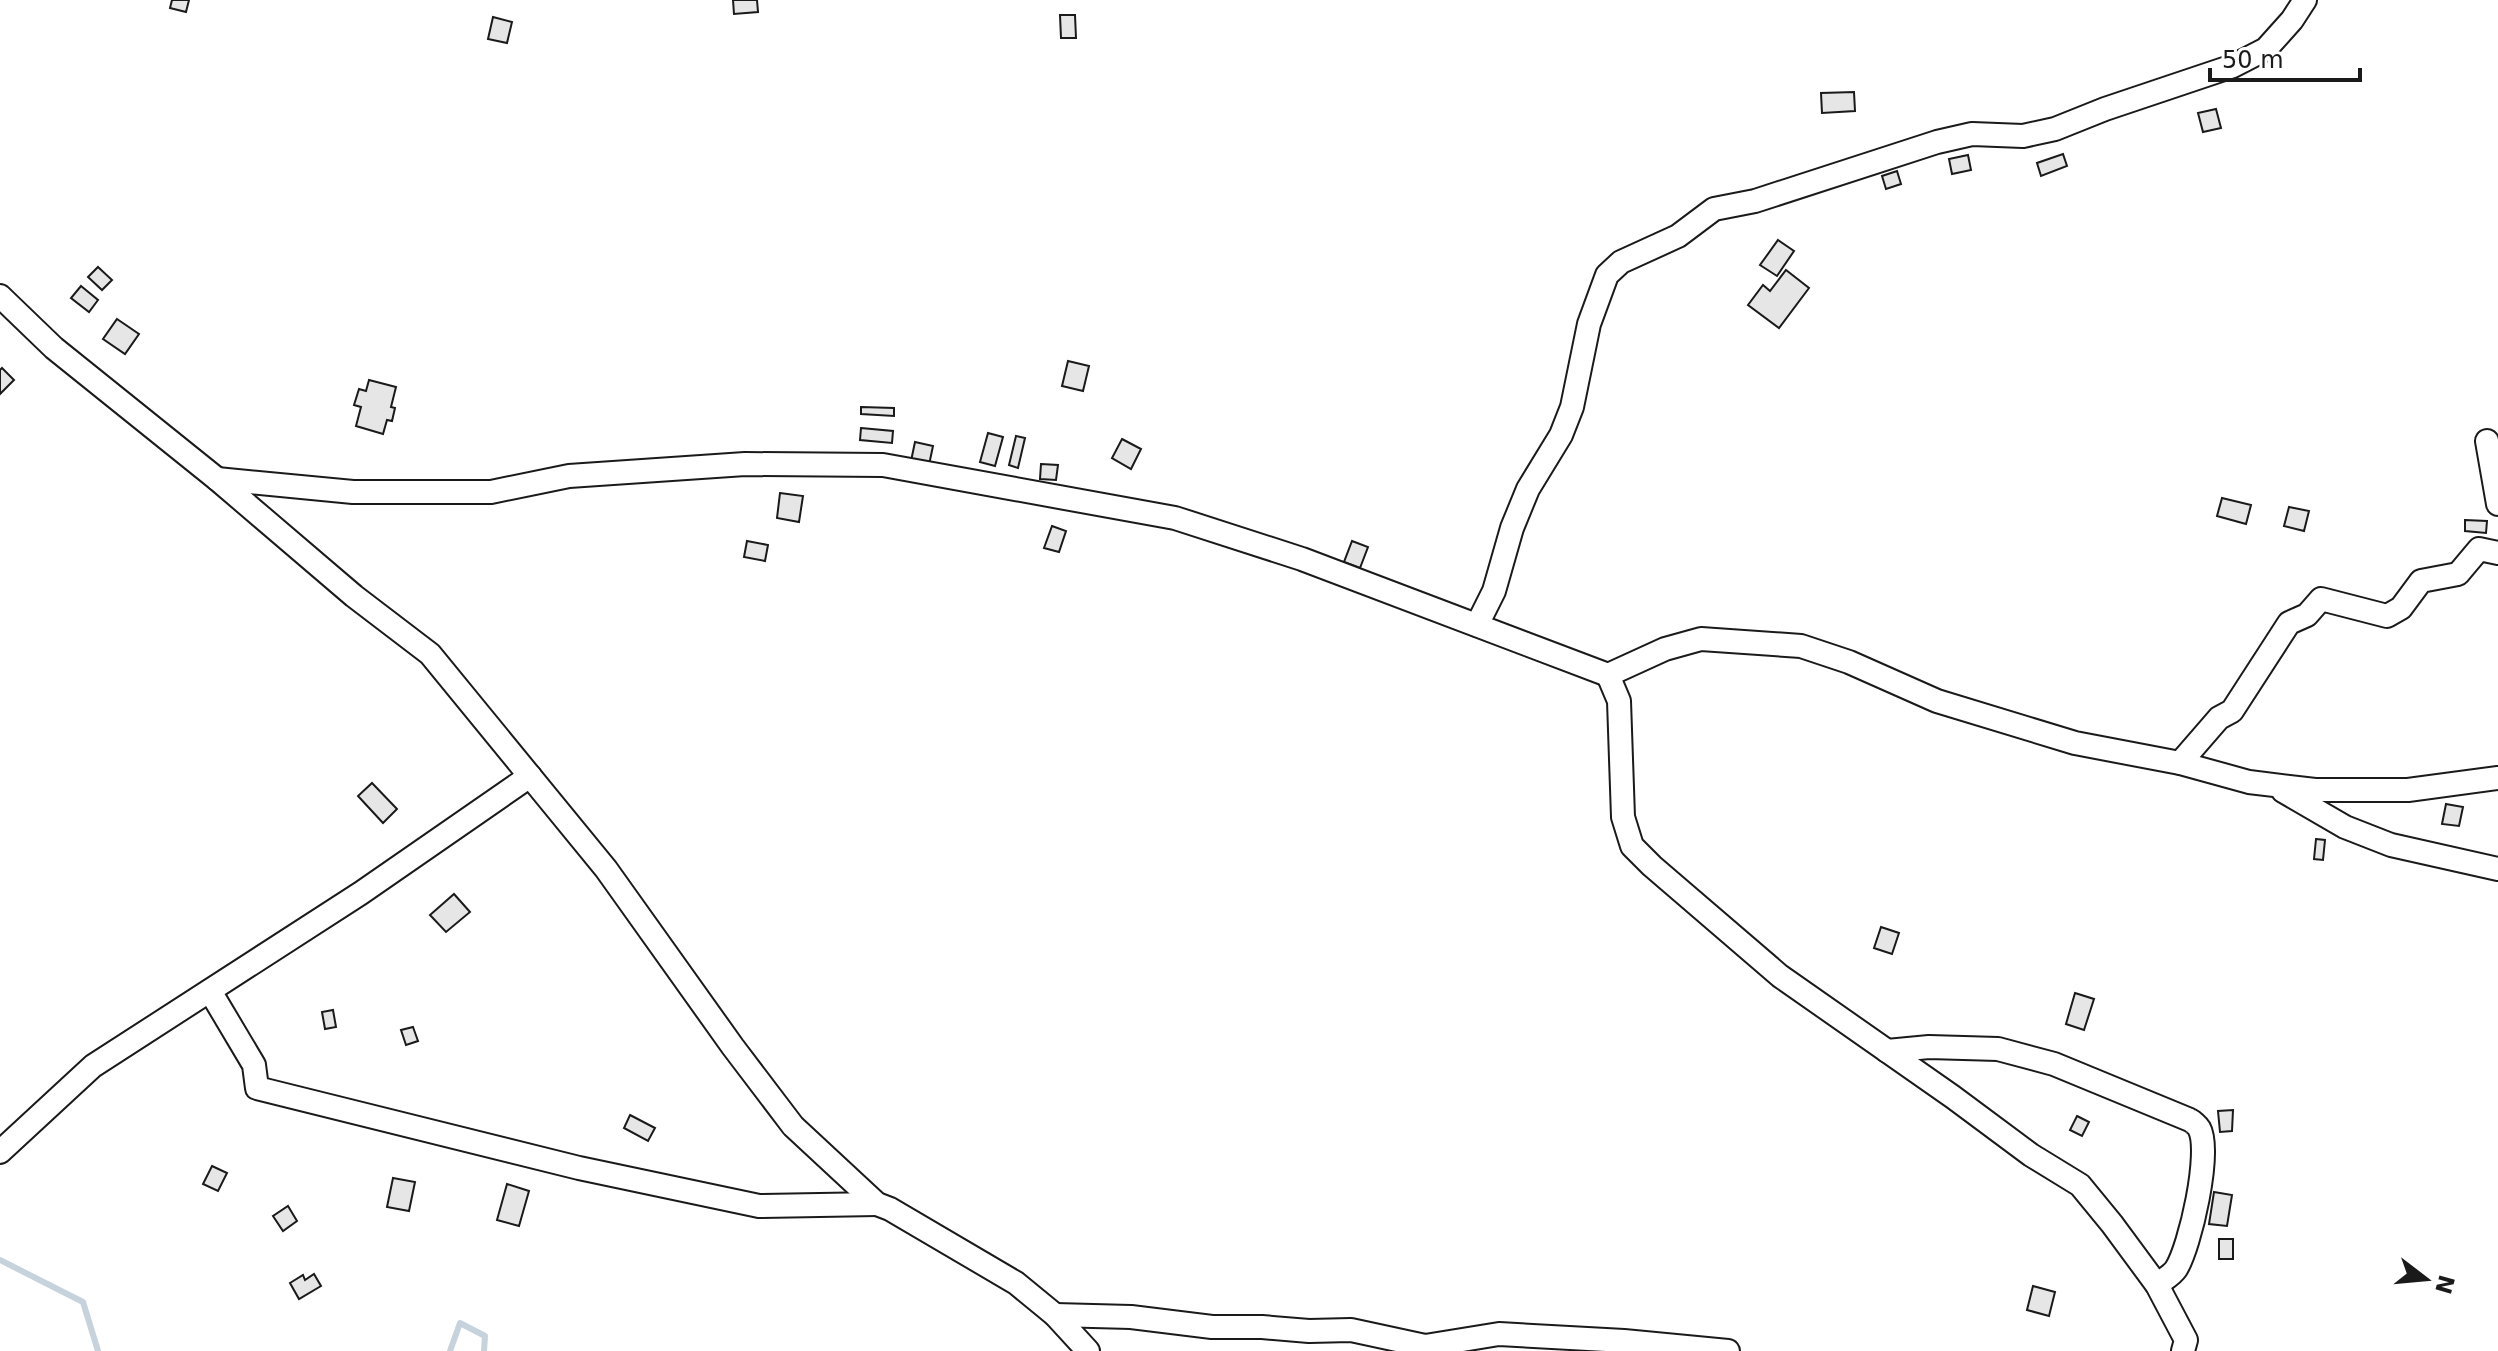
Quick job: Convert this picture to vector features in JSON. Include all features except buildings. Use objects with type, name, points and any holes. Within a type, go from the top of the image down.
[{"type":"street","points":[[1477,625],[1494,591],[1512,528],[1528,489],[1561,435],[1572,407],[1589,324],[1607,275],[1621,262],[1678,236],[1714,209],[1755,201],[1937,142],[1972,134],[2023,136],[2055,129],[2233,66],[2266,49],[2305,0]]},
{"type":"street","points":[[0,296],[54,348],[217,479],[354,596],[430,654],[606,869],[793,1126],[877,1204],[1016,1283],[1055,1315],[1088,1351]]},
{"type":"street","points":[[2487,441],[2498,504]]},
{"type":"street","points":[[217,479],[353,492],[491,492],[569,476],[745,464],[883,465],[1175,518],[1302,559],[1608,675],[1665,649],[1701,639],[1801,646],[1849,662],[1937,701],[2075,743],[2180,763],[2249,782],[2315,790],[2408,790],[2498,778]]},
{"type":"street","points":[[2180,763],[2219,718],[2232,711],[2289,623],[2307,615],[2321,599],[2387,616],[2401,608],[2421,581],[2458,574],[2479,549],[2498,553]]},
{"type":"street","points":[[1608,675],[1619,701],[1623,817],[1632,846],[1780,976],[2031,1155],[2080,1185],[2157,1285],[2186,1340],[2183,1351]]},
{"type":"street","points":[[0,1152],[93,1066],[361,893],[530,776]]},
{"type":"street","points":[[2272,785],[2345,827],[2391,845],[2498,869]]},
{"type":"street","points":[[210,991],[254,1065],[257,1088],[579,1168],[759,1206],[877,1204]]},
{"type":"street","points":[[1887,1051],[1929,1047],[1998,1049],[2054,1064],[2190,1120],[2199,1128],[2204,1148],[2198,1199],[2188,1240],[2175,1271],[2157,1285]]},
{"type":"street","points":[[1055,1315],[1131,1317],[1212,1327],[1351,1330],[1425,1346],[1499,1334],[1728,1351]]},
{"type":"waterway","points":[[0,1260],[83,1302],[98,1351]]},
{"type":"waterway","points":[[450,1351],[460,1323],[485,1336],[484,1351]]}]
